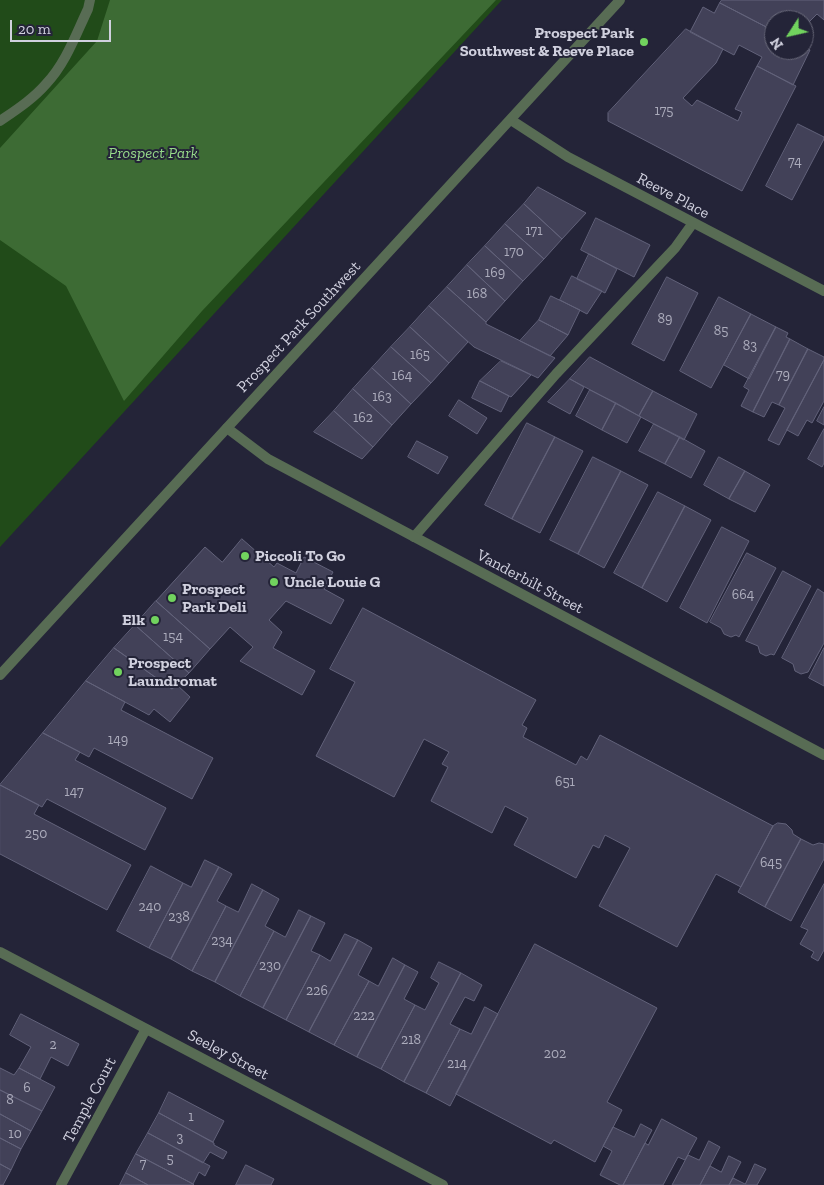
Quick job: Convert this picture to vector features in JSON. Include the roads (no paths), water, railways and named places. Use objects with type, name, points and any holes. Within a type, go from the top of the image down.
[{"type":"street","points":[[0,121],[46,84],[62,63],[88,9],[90,0]]},
{"type":"street","name":"Prospect Park Southwest","points":[[0,675],[620,0]]},
{"type":"street","name":"Reeve Place","points":[[511,120],[568,157],[824,291]]},
{"type":"street","points":[[414,537],[556,374],[675,248],[693,223]]},
{"type":"street","name":"Vanderbilt Street","points":[[227,428],[268,458],[824,755]]},
{"type":"street","name":"Seeley Street","points":[[0,952],[442,1185]]},
{"type":"street","name":"Temple Court","points":[[61,1185],[146,1028]]},
{"type":"place","name":"Prospect Park Southwest & Reeve Place","points":[[644,42]]},
{"type":"place","name":"Piccoli To Go","points":[[245,556]]},
{"type":"place","name":"Uncle Louie G","points":[[274,582]]},
{"type":"place","name":"Prospect Park Deli","points":[[172,598]]},
{"type":"place","name":"Elk","points":[[155,620]]},
{"type":"place","name":"Prospect Laundromat","points":[[118,672]]},
{"type":"park label","name":"Prospect Park","points":[[153,153]]}]
